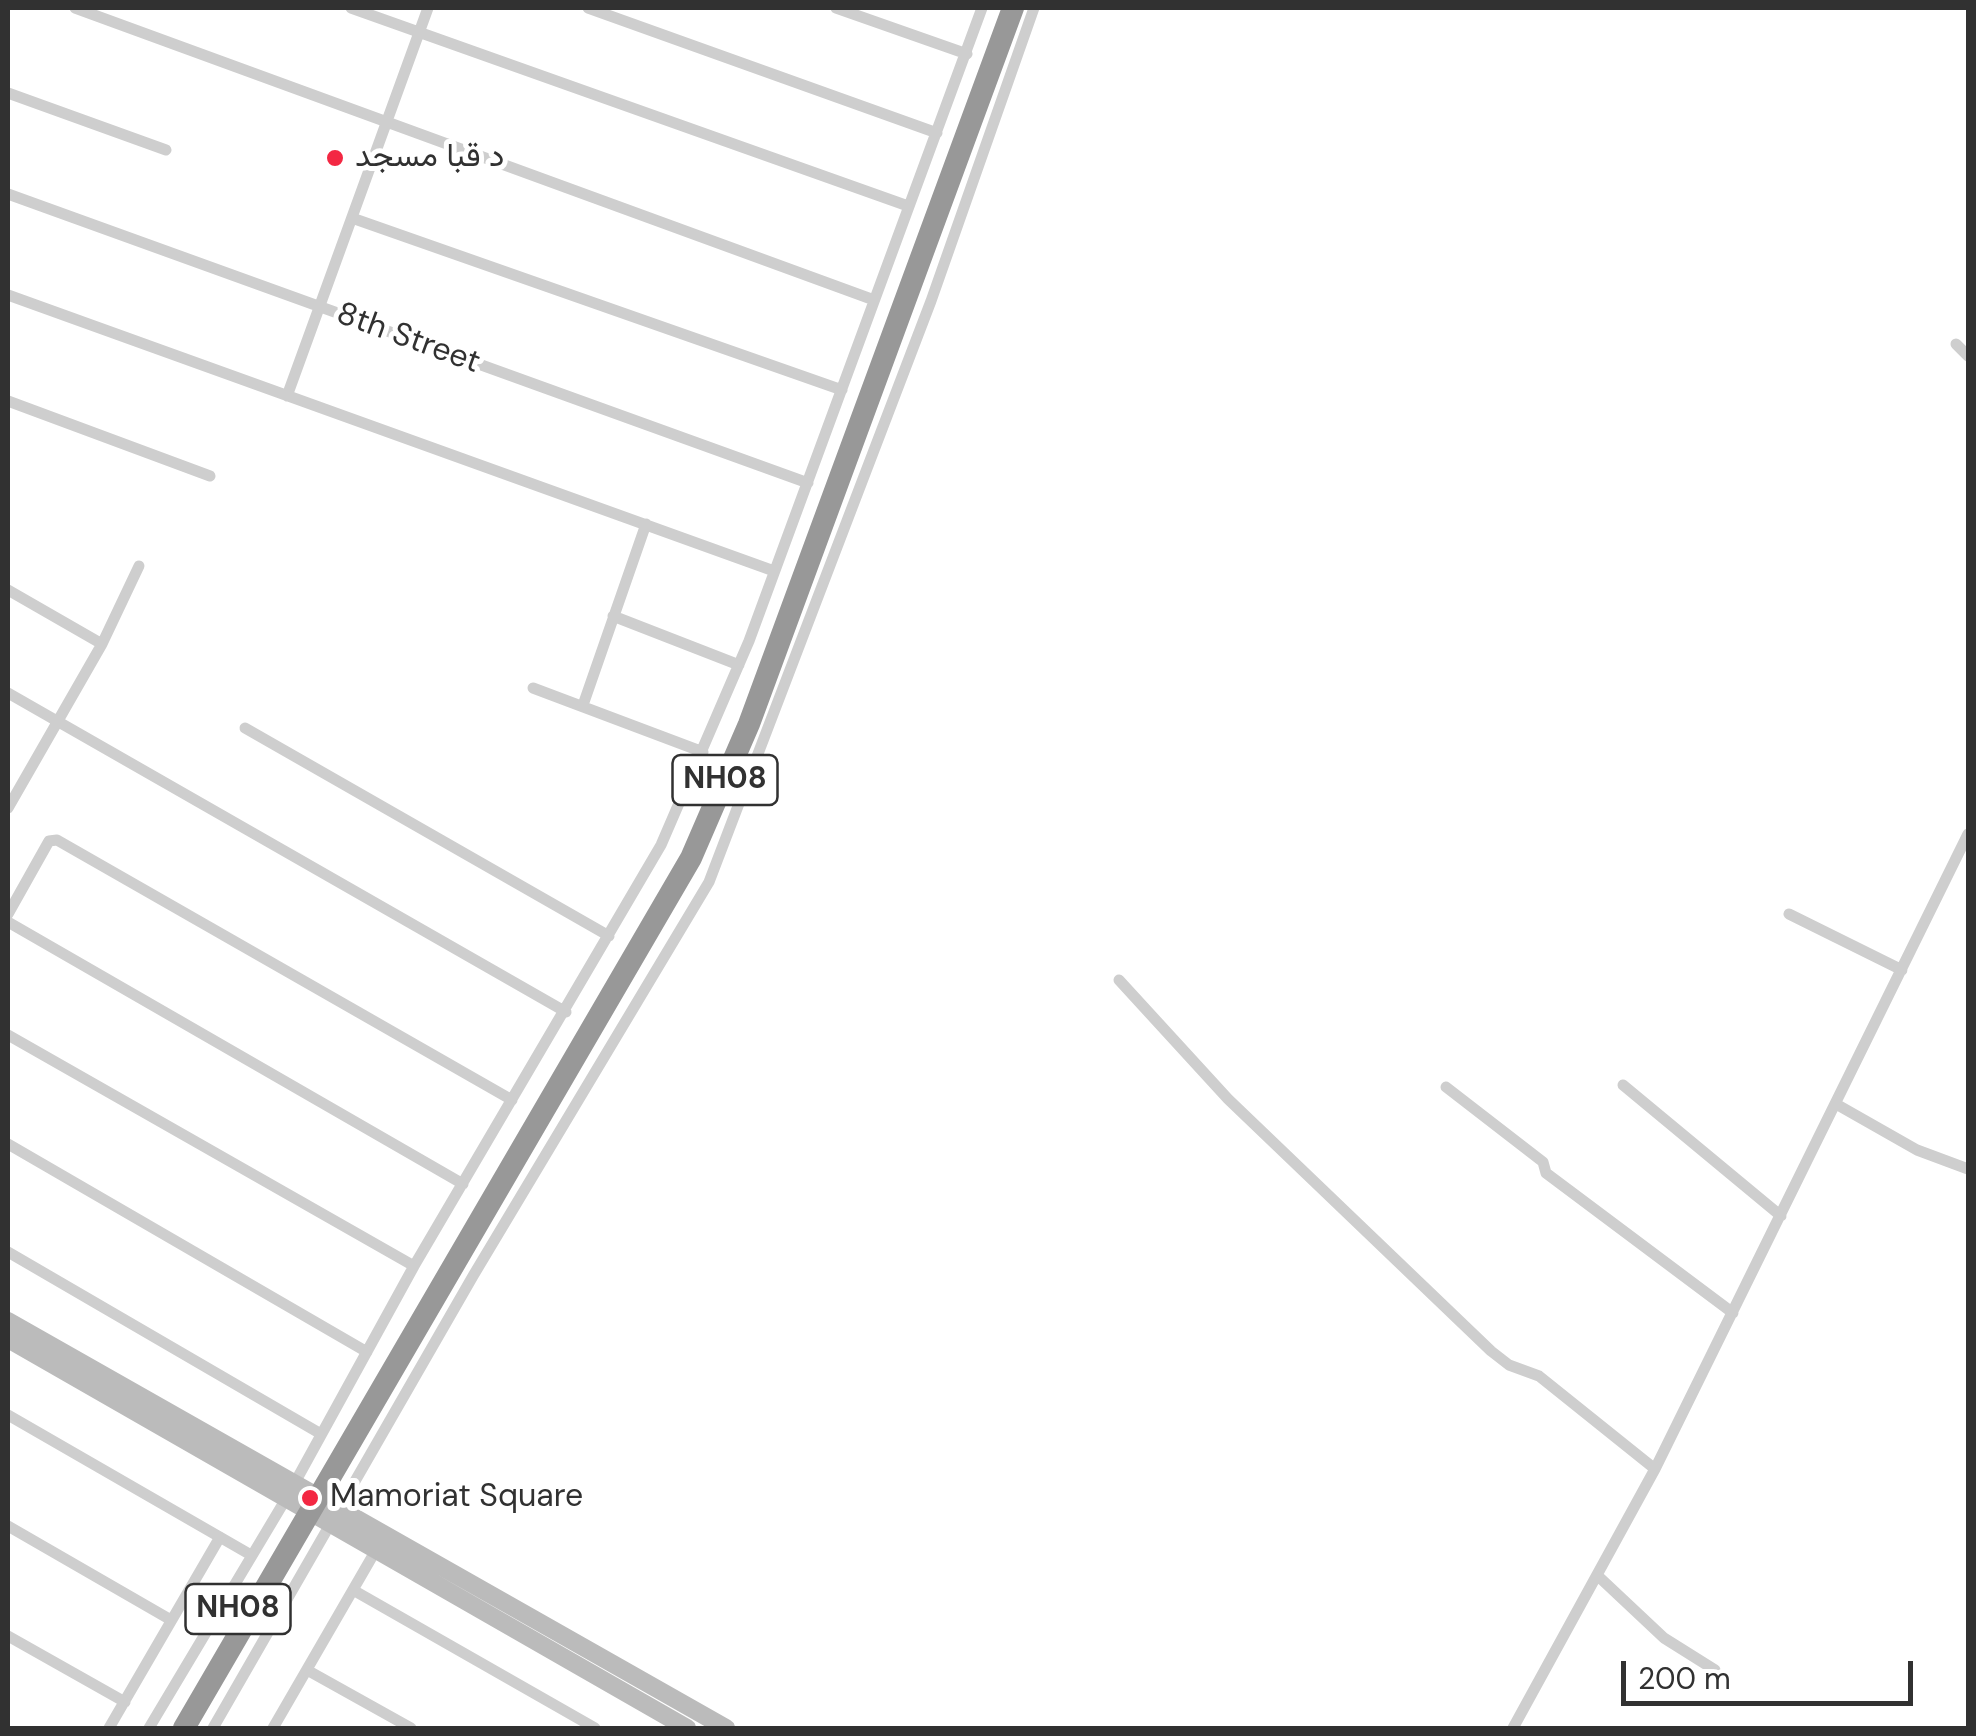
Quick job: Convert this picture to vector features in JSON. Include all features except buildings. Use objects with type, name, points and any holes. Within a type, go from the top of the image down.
[{"type":"highway","name":"NH08","points":[[169,1728],[683,840],[754,674],[997,8]]},
{"type":"highway","name":"NH08","points":[[184,1728],[302,1497],[446,1300],[744,763],[857,462],[907,293],[1013,8]]},
{"type":"highway","points":[[937,212],[960,220]]},
{"type":"highway","points":[[907,293],[931,301]]},
{"type":"street","points":[[75,8],[874,300]]},
{"type":"street","points":[[351,8],[908,206]]},
{"type":"street","points":[[286,396],[428,8]]},
{"type":"street","points":[[588,8],[938,133]]},
{"type":"street","points":[[836,8],[967,54]]},
{"type":"street","points":[[149,1728],[251,1555],[302,1497],[321,1434],[414,1266],[661,846],[703,752],[808,483],[982,8]]},
{"type":"street","points":[[857,462],[931,301],[1034,8]]},
{"type":"street","points":[[8,94],[166,150]]},
{"type":"street","name":"8th Street","points":[[8,194],[808,483]]},
{"type":"street","points":[[352,218],[842,390]]},
{"type":"street","points":[[8,295],[774,571]]},
{"type":"street","points":[[1956,344],[1968,356]]},
{"type":"street","points":[[8,401],[210,476]]},
{"type":"street","points":[[583,704],[646,524]]},
{"type":"street","points":[[8,808],[102,644],[139,566]]},
{"type":"street","points":[[8,590],[102,644]]},
{"type":"street","points":[[613,616],[738,665]]},
{"type":"street","points":[[534,688],[703,752]]},
{"type":"street","points":[[8,693],[566,1012]]},
{"type":"street","points":[[245,728],[609,936]]},
{"type":"street","points":[[1513,1728],[1655,1469],[1968,834]]},
{"type":"street","points":[[8,914],[49,841],[57,840],[512,1100]]},
{"type":"street","points":[[1789,914],[1902,970]]},
{"type":"street","points":[[8,922],[463,1184]]},
{"type":"street","points":[[1119,980],[1228,1099],[1490,1351],[1509,1365],[1539,1376],[1655,1469]]},
{"type":"street","points":[[8,1035],[414,1266]]},
{"type":"street","points":[[1622,1085],[1781,1216]]},
{"type":"street","points":[[1446,1086],[1543,1162],[1546,1173],[1733,1313]]},
{"type":"street","points":[[1836,1104],[1917,1150],[1968,1170]]},
{"type":"street","points":[[8,1144],[367,1352]]},
{"type":"street","points":[[8,1252],[321,1434]]},
{"type":"street","points":[[217,1727],[335,1517],[446,1300]]},
{"type":"street","points":[[8,1320],[335,1517],[726,1728]]},
{"type":"street","points":[[8,1339],[302,1497]]},
{"type":"street","points":[[8,1415],[251,1555]]},
{"type":"street","points":[[335,1517],[376,1550],[686,1728]]},
{"type":"street","points":[[8,1526],[171,1620]]},
{"type":"street","points":[[109,1728],[220,1537]]},
{"type":"street","points":[[273,1728],[376,1550]]},
{"type":"street","points":[[1598,1576],[1664,1638],[1715,1670]]},
{"type":"street","points":[[353,1590],[595,1728]]},
{"type":"street","points":[[8,1636],[124,1702]]},
{"type":"street","points":[[307,1670],[411,1728]]},
{"type":"place","name":"د قبا مسجد","points":[[335,158]]},
{"type":"place","name":"Mamoriat Square","points":[[310,1498]]}]
